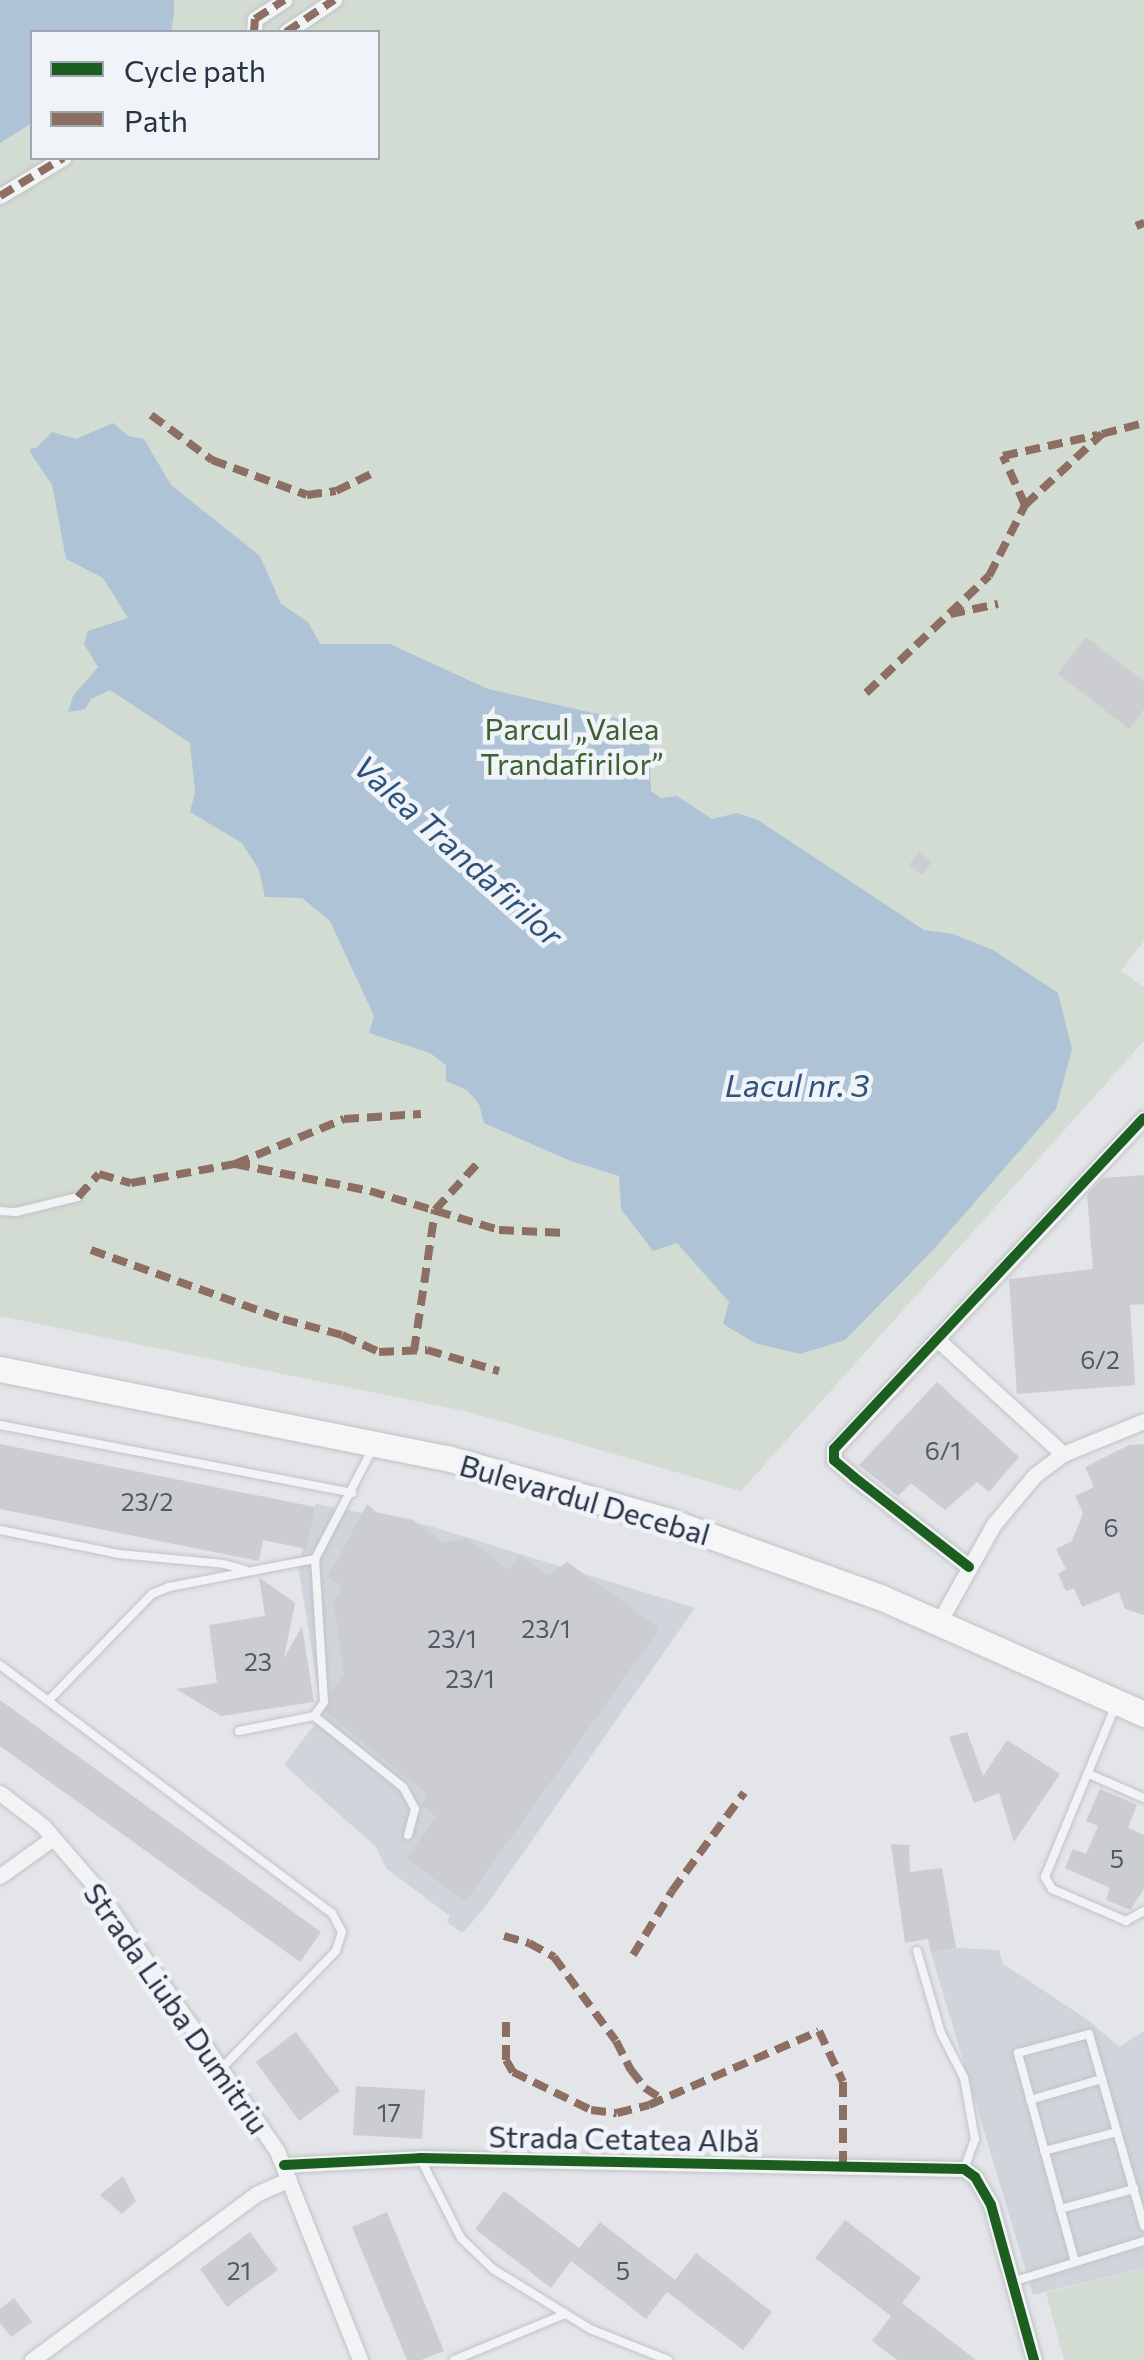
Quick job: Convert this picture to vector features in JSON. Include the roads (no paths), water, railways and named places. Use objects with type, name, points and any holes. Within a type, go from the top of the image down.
[{"type":"main road","name":"Bulevardul Decebal","points":[[0,1369],[500,1470],[666,1520],[858,1589],[1144,1714]]},
{"type":"street","points":[[254,30],[255,18],[284,0]]},
{"type":"street","points":[[289,30],[334,0]]},
{"type":"street","points":[[0,196],[60,160]]},
{"type":"street","points":[[969,1568],[854,1477],[832,1454],[1144,1118]]},
{"type":"street","points":[[937,1340],[1064,1454]]},
{"type":"street","points":[[938,1624],[1007,1505],[1035,1475],[1064,1454],[1144,1421]]},
{"type":"street","name":"Strada Liuba Dumitriu","points":[[0,1794],[53,1838],[93,1884],[287,2172],[360,2360]]},
{"type":"street","points":[[0,1876],[53,1838]]},
{"type":"street","name":"Strada Cetatea Albă","points":[[32,2360],[287,2172],[420,2158],[964,2169]]},
{"type":"street","points":[[964,2169],[975,2177],[991,2205],[1034,2360]]},
{"type":"lane","points":[[0,1211],[16,1212],[78,1198]]},
{"type":"lane","points":[[0,1424],[353,1493]]},
{"type":"lane","points":[[239,1731],[314,1716],[324,1702],[315,1559],[353,1493],[374,1442]]},
{"type":"lane","points":[[0,1530],[119,1554],[224,1564],[250,1572]]},
{"type":"lane","points":[[50,1700],[152,1594],[168,1587],[315,1559]]},
{"type":"lane","points":[[0,1665],[332,1912],[342,1932],[336,1952],[221,2069]]},
{"type":"lane","points":[[1116,1702],[1089,1774],[1050,1858],[1047,1883],[1126,1921],[1144,1911]]},
{"type":"lane","points":[[314,1716],[403,1787],[415,1809],[408,1835]]},
{"type":"lane","points":[[1089,1774],[1144,1798]]},
{"type":"lane","points":[[917,1951],[940,2033],[964,2078],[975,2139],[964,2169]]},
{"type":"lane","points":[[1075,2262],[1018,2053],[1089,2034],[1144,2226]]},
{"type":"lane","points":[[1030,2100],[1102,2079]]},
{"type":"lane","points":[[1044,2151],[1118,2132]]},
{"type":"lane","points":[[420,2158],[447,2214],[473,2252],[564,2314],[668,2360]]},
{"type":"lane","points":[[1060,2209],[1134,2189]]},
{"type":"lane","points":[[1012,2282],[1144,2241]]},
{"type":"lane","points":[[454,2360],[564,2314]]},
{"type":"water","points":[[0,0],[174,0],[171,30],[30,30],[30,124],[0,143]]},
{"type":"water","name":"Lacul nr. 3","points":[[113,423],[128,436],[144,439],[171,485],[260,556],[281,604],[308,622],[320,644],[390,644],[488,689],[632,722],[649,734],[651,791],[661,798],[677,796],[712,819],[737,813],[758,820],[924,930],[953,934],[993,950],[1058,993],[1072,1049],[1056,1109],[934,1249],[845,1340],[800,1354],[755,1343],[723,1324],[729,1302],[677,1243],[653,1251],[621,1209],[619,1176],[568,1160],[484,1123],[479,1104],[467,1090],[446,1081],[446,1065],[430,1053],[369,1033],[374,1016],[330,921],[302,898],[265,897],[259,870],[242,843],[190,812],[195,792],[190,743],[110,690],[91,699],[85,709],[68,712],[73,696],[98,667],[84,644],[88,631],[128,618],[103,578],[66,559],[52,484],[33,451],[52,432],[76,439]]},
{"type":"waterway","name":"Valea Trandafirilor","points":[[33,451],[57,487]]},
{"type":"park label","name":"Parcul „Valea Trandafirilor”","points":[[572,745]]}]
